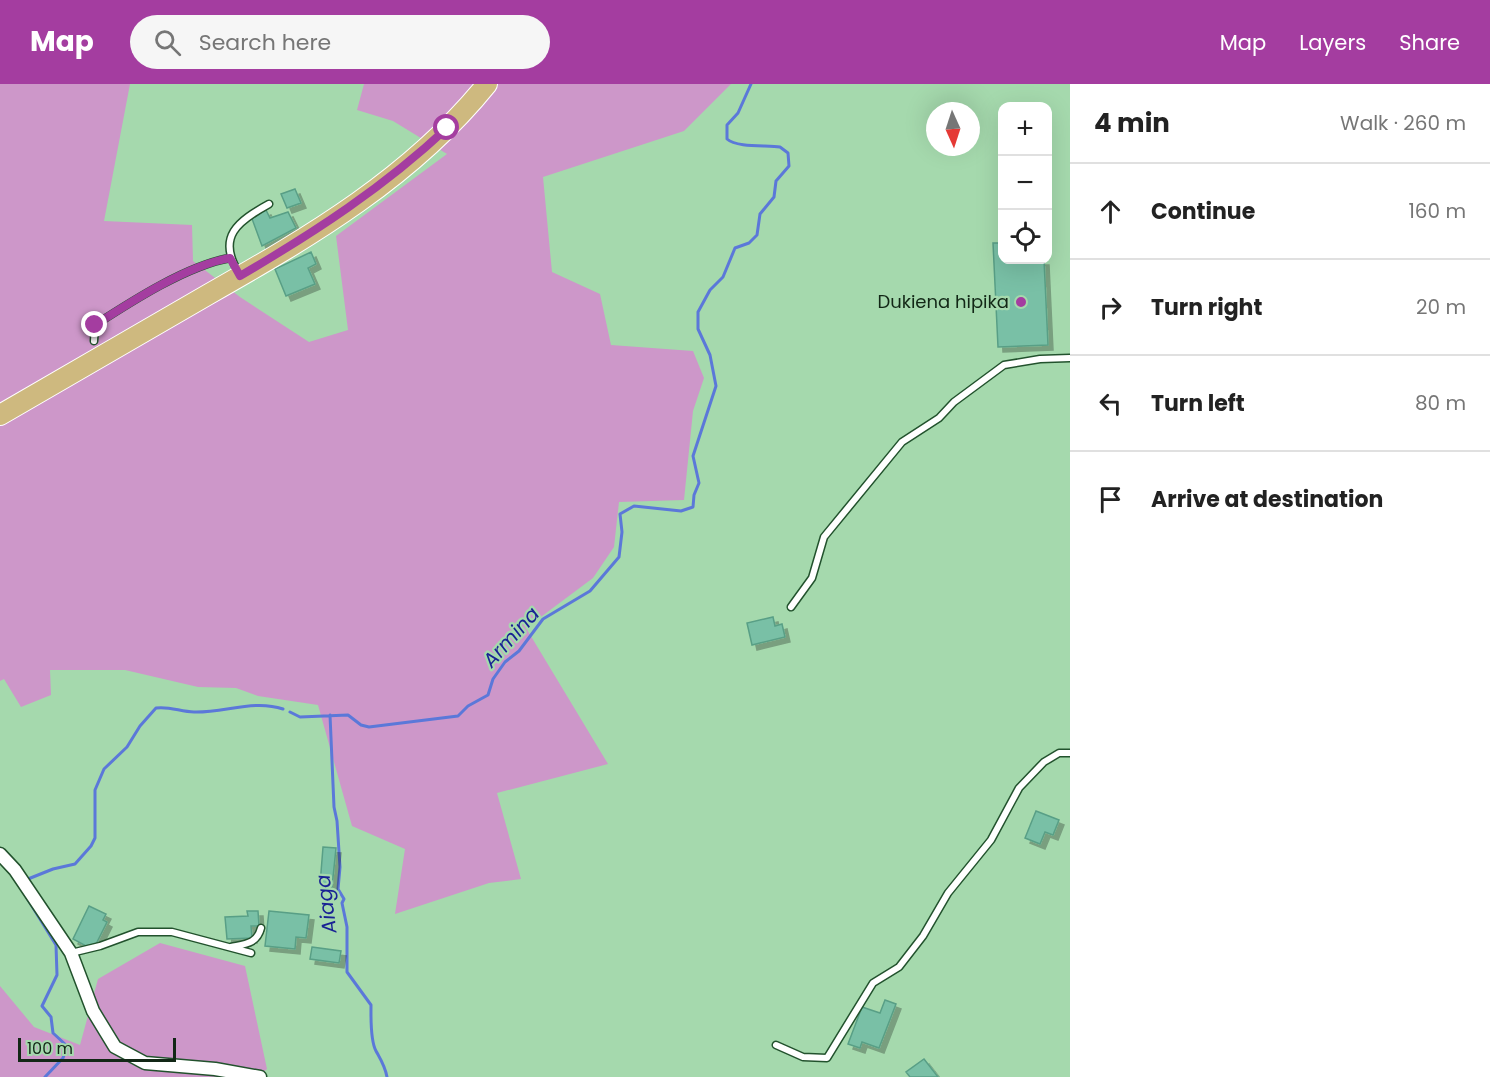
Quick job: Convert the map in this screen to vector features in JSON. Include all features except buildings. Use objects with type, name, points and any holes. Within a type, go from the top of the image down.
[{"type":"main road","points":[[0,415],[317,231],[370,195],[447,128],[487,84]]},
{"type":"street","points":[[0,854],[15,870],[71,953],[93,1011],[115,1047],[145,1063],[215,1069],[260,1077]]},
{"type":"lane","points":[[240,276],[230,258],[228,246],[236,228],[246,217],[269,204]]},
{"type":"lane","points":[[94,341],[95,325],[107,317],[178,276],[212,261],[230,258]]},
{"type":"lane","points":[[791,607],[812,578],[824,537],[902,442],[939,418],[954,402],[1004,365],[1040,359],[1070,358]]},
{"type":"lane","points":[[776,1045],[803,1057],[827,1058],[873,983],[899,967],[923,936],[948,892],[978,859],[1019,788],[1044,762],[1059,753],[1070,753]]},
{"type":"lane","points":[[231,947],[251,943],[259,936],[261,928]]},
{"type":"lane","points":[[71,953],[100,946],[138,932],[172,932],[251,953]]},
{"type":"shaded area","points":[[0,84],[130,84],[104,221],[192,225],[193,261],[240,297],[309,342],[348,330],[336,236],[447,154],[393,121],[357,110],[364,84],[731,84],[684,131],[543,177],[552,272],[600,294],[611,345],[693,351],[704,378],[693,411],[684,500],[619,502],[614,547],[593,578],[526,628],[608,764],[497,793],[521,879],[489,883],[395,914],[405,849],[352,826],[318,705],[258,696],[236,688],[198,687],[125,670],[50,670],[51,695],[21,707],[4,679],[0,681]]},
{"type":"shaded area","points":[[160,943],[245,966],[267,1069],[256,1077],[0,1077],[0,986],[34,1027],[80,1045],[98,979]]},
{"type":"waterway","name":"Armina","points":[[290,712],[300,717],[348,715],[361,725],[369,727],[458,716],[468,706],[488,695],[493,679],[505,662],[519,651],[543,619],[590,591],[619,557],[622,532],[620,514],[634,506],[681,511],[693,507],[694,495],[699,483],[693,456],[716,386],[710,355],[698,329],[698,312],[710,290],[723,277],[735,248],[749,243],[757,235],[760,214],[774,197],[776,181],[789,166],[788,153],[780,147],[738,144],[727,139],[727,125],[738,113],[751,84]]},
{"type":"waterway","name":"Armina","points":[[28,879],[53,869],[75,864],[91,846],[95,838],[95,790],[104,769],[127,747],[140,726],[156,708],[205,712],[261,705],[283,709]]},
{"type":"waterway","name":"Aiaga","points":[[330,715],[334,807],[340,867],[338,889],[344,899],[342,903],[347,927],[347,972],[371,1005],[373,1041],[387,1077]]},
{"type":"waterway","name":"Armina","points":[[27,898],[56,945],[57,975],[42,1006],[51,1017],[53,1033],[67,1046],[63,1058],[45,1077]]},
{"type":"place","name":"Dukiena hipika","points":[[1021,302]]},
{"type":"route","points":[[95,325],[178,276],[212,261],[230,258],[240,276],[317,231],[370,195],[410,163],[447,128]]}]
